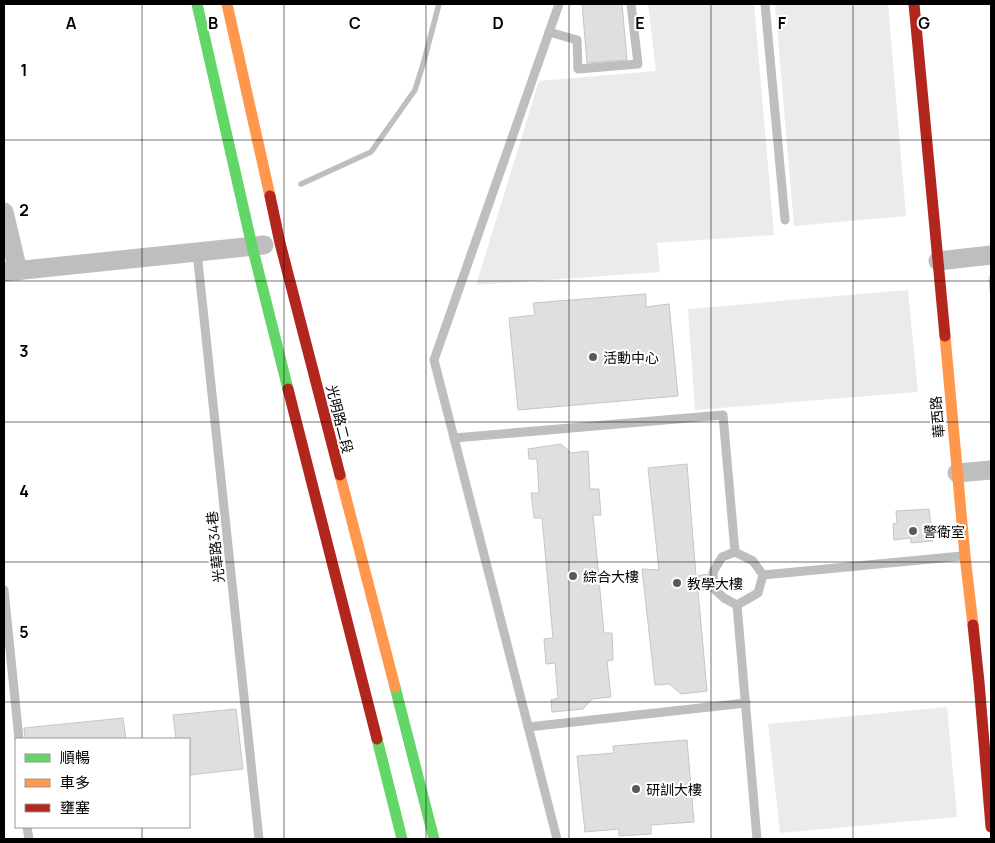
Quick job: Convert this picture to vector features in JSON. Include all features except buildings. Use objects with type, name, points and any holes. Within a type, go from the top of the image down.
[{"type":"street","points":[[197,4],[252,246],[402,839]]},
{"type":"street","name":"光明路二段","points":[[227,4],[280,244],[434,839]]},
{"type":"street","name":"華西路","points":[[914,4],[965,556],[985,682],[991,827]]},
{"type":"street","points":[[4,212],[11,272],[280,244]]},
{"type":"street","points":[[938,261],[991,255]]},
{"type":"street","points":[[958,474],[991,470]]},
{"type":"lane","points":[[557,839],[434,360],[560,4]]},
{"type":"lane","points":[[549,32],[577,40],[578,69],[638,64],[631,4]]},
{"type":"lane","points":[[765,4],[785,220]]},
{"type":"lane","name":"光華路34巷","points":[[197,252],[259,839]]},
{"type":"lane","points":[[454,438],[723,415],[735,552]]},
{"type":"lane","points":[[737,605],[724,598],[714,589],[713,572],[722,557],[735,552],[753,561],[763,575]]},
{"type":"lane","points":[[763,575],[965,556]]},
{"type":"lane","points":[[737,605],[758,593],[763,575]]},
{"type":"lane","points":[[4,590],[19,738]]},
{"type":"lane","points":[[737,605],[757,839]]},
{"type":"lane","points":[[528,727],[746,703]]},
{"type":"shaded area","points":[[648,4],[754,4],[774,235],[657,243],[660,272],[476,285],[539,81],[656,71]]},
{"type":"shaded area","points":[[775,4],[888,4],[906,216],[794,226]]},
{"type":"shaded area","points":[[908,290],[918,392],[695,410],[688,309]]},
{"type":"shaded area","points":[[947,707],[957,817],[780,833],[768,724]]},
{"type":"waterway","points":[[301,184],[371,152],[415,90],[439,4]]},
{"type":"traffic: fast","points":[[197,4],[252,246],[288,389]]},
{"type":"traffic: fast","points":[[395,687],[434,839]]},
{"type":"traffic: fast","points":[[377,739],[402,839]]},
{"type":"traffic: slow","points":[[227,4],[270,196]]},
{"type":"traffic: slow","points":[[945,336],[973,625]]},
{"type":"traffic: slow","points":[[340,475],[395,687]]},
{"type":"traffic: jam","points":[[914,4],[945,336]]},
{"type":"traffic: jam","points":[[270,196],[280,243],[340,475]]},
{"type":"traffic: jam","points":[[288,389],[377,739]]},
{"type":"traffic: jam","points":[[973,625],[991,827]]},
{"type":"place","name":"活動中心","points":[[593,357]]},
{"type":"place","name":"警衛室","points":[[913,531]]},
{"type":"place","name":"綜合大樓","points":[[573,576]]},
{"type":"place","name":"教學大樓","points":[[677,583]]},
{"type":"place","name":"研訓大樓","points":[[636,789]]}]
